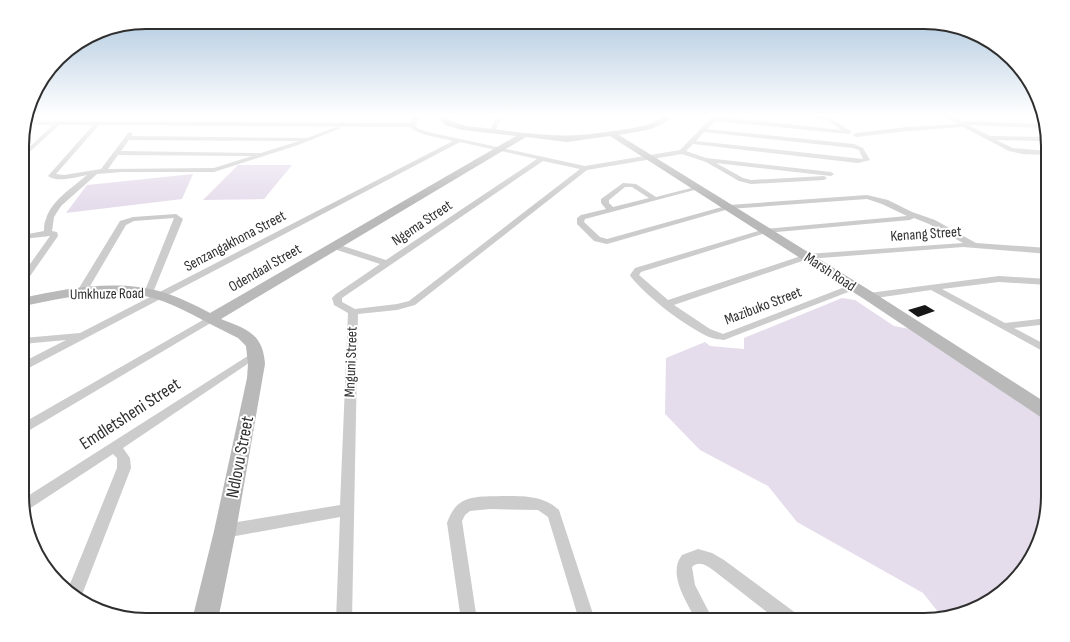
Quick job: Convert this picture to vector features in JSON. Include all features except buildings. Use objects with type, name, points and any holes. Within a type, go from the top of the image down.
[{"type":"street","points":[[77,146],[51,176],[64,177],[99,172],[208,170],[220,168],[291,146]]},
{"type":"street","points":[[29,270],[51,234],[49,218],[54,211],[65,198],[99,172],[121,146]]},
{"type":"street","name":"Senzangakhona Street","points":[[29,364],[154,295],[447,146]]},
{"type":"street","points":[[486,146],[586,168],[682,152],[705,160],[741,180],[751,182],[826,178],[831,176],[831,174],[705,160]]},
{"type":"street","name":"Odendaal Street","points":[[29,425],[505,146]]},
{"type":"street","name":"Marsh Road","points":[[639,146],[651,157],[729,208],[869,296],[1041,408]]},
{"type":"street","points":[[682,152],[687,146]]},
{"type":"street","points":[[725,146],[858,161],[868,160],[858,147],[849,146]]},
{"type":"street","points":[[1005,146],[1016,151],[1041,153]]},
{"type":"street","points":[[116,153],[267,154]]},
{"type":"street","name":"Ngema Street","points":[[353,312],[340,306],[336,301],[337,298],[543,158]]},
{"type":"street","name":"Mnguni Street","points":[[344,613],[353,312],[397,307],[412,303],[586,168]]},
{"type":"street","points":[[611,210],[605,203],[605,200],[623,185],[634,185],[655,199]]},
{"type":"street","points":[[699,188],[584,217],[580,220],[584,228],[597,239],[611,241],[729,208],[860,197],[874,198],[908,216],[932,222],[974,245]]},
{"type":"street","points":[[81,293],[120,225],[133,219],[172,216],[179,218],[154,295]]},
{"type":"street","points":[[765,231],[908,216]]},
{"type":"street","name":"Mazibuko Street","points":[[765,231],[635,272],[634,274],[667,304],[710,333],[719,336],[728,336],[853,287]]},
{"type":"street","points":[[29,236],[51,234]]},
{"type":"street","name":"Kenang Street","points":[[667,304],[807,257],[974,245],[1041,250]]},
{"type":"street","points":[[334,246],[386,264]]},
{"type":"street","points":[[869,296],[932,286],[1004,279],[1041,282]]},
{"type":"street","points":[[932,286],[1041,347]]},
{"type":"street","name":"Umkhuze Road","points":[[29,301],[81,293],[128,291],[154,295],[210,319]]},
{"type":"street","points":[[210,319],[248,338],[254,344],[257,353]]},
{"type":"street","points":[[1004,326],[1041,322]]},
{"type":"street","points":[[29,340],[82,336]]},
{"type":"street","name":"Emdletsheni Street","points":[[29,502],[257,353]]},
{"type":"street","name":"Ndlovu Street","points":[[207,613],[225,531],[255,378],[257,353]]},
{"type":"street","points":[[76,589],[124,468],[125,460],[122,453],[114,447]]},
{"type":"street","points":[[468,613],[454,524],[458,512],[466,506],[476,503],[531,503],[548,508],[554,514],[585,613]]},
{"type":"street","points":[[225,531],[347,510]]},
{"type":"street","points":[[702,613],[689,588],[684,571],[684,566],[687,561],[696,556],[709,559],[782,613]]},
{"type":"shaded area","points":[[238,165],[292,165],[264,199],[203,200]]},
{"type":"shaded area","points":[[193,174],[182,199],[66,213],[87,185]]},
{"type":"shaded area","points":[[842,298],[855,300],[894,326],[910,329],[1041,413],[1041,504],[1039,519],[1035,534],[1025,555],[1007,579],[983,597],[969,604],[938,612],[923,593],[797,522],[768,486],[700,450],[665,414],[666,358],[705,342],[710,346],[744,349],[744,338]]}]
